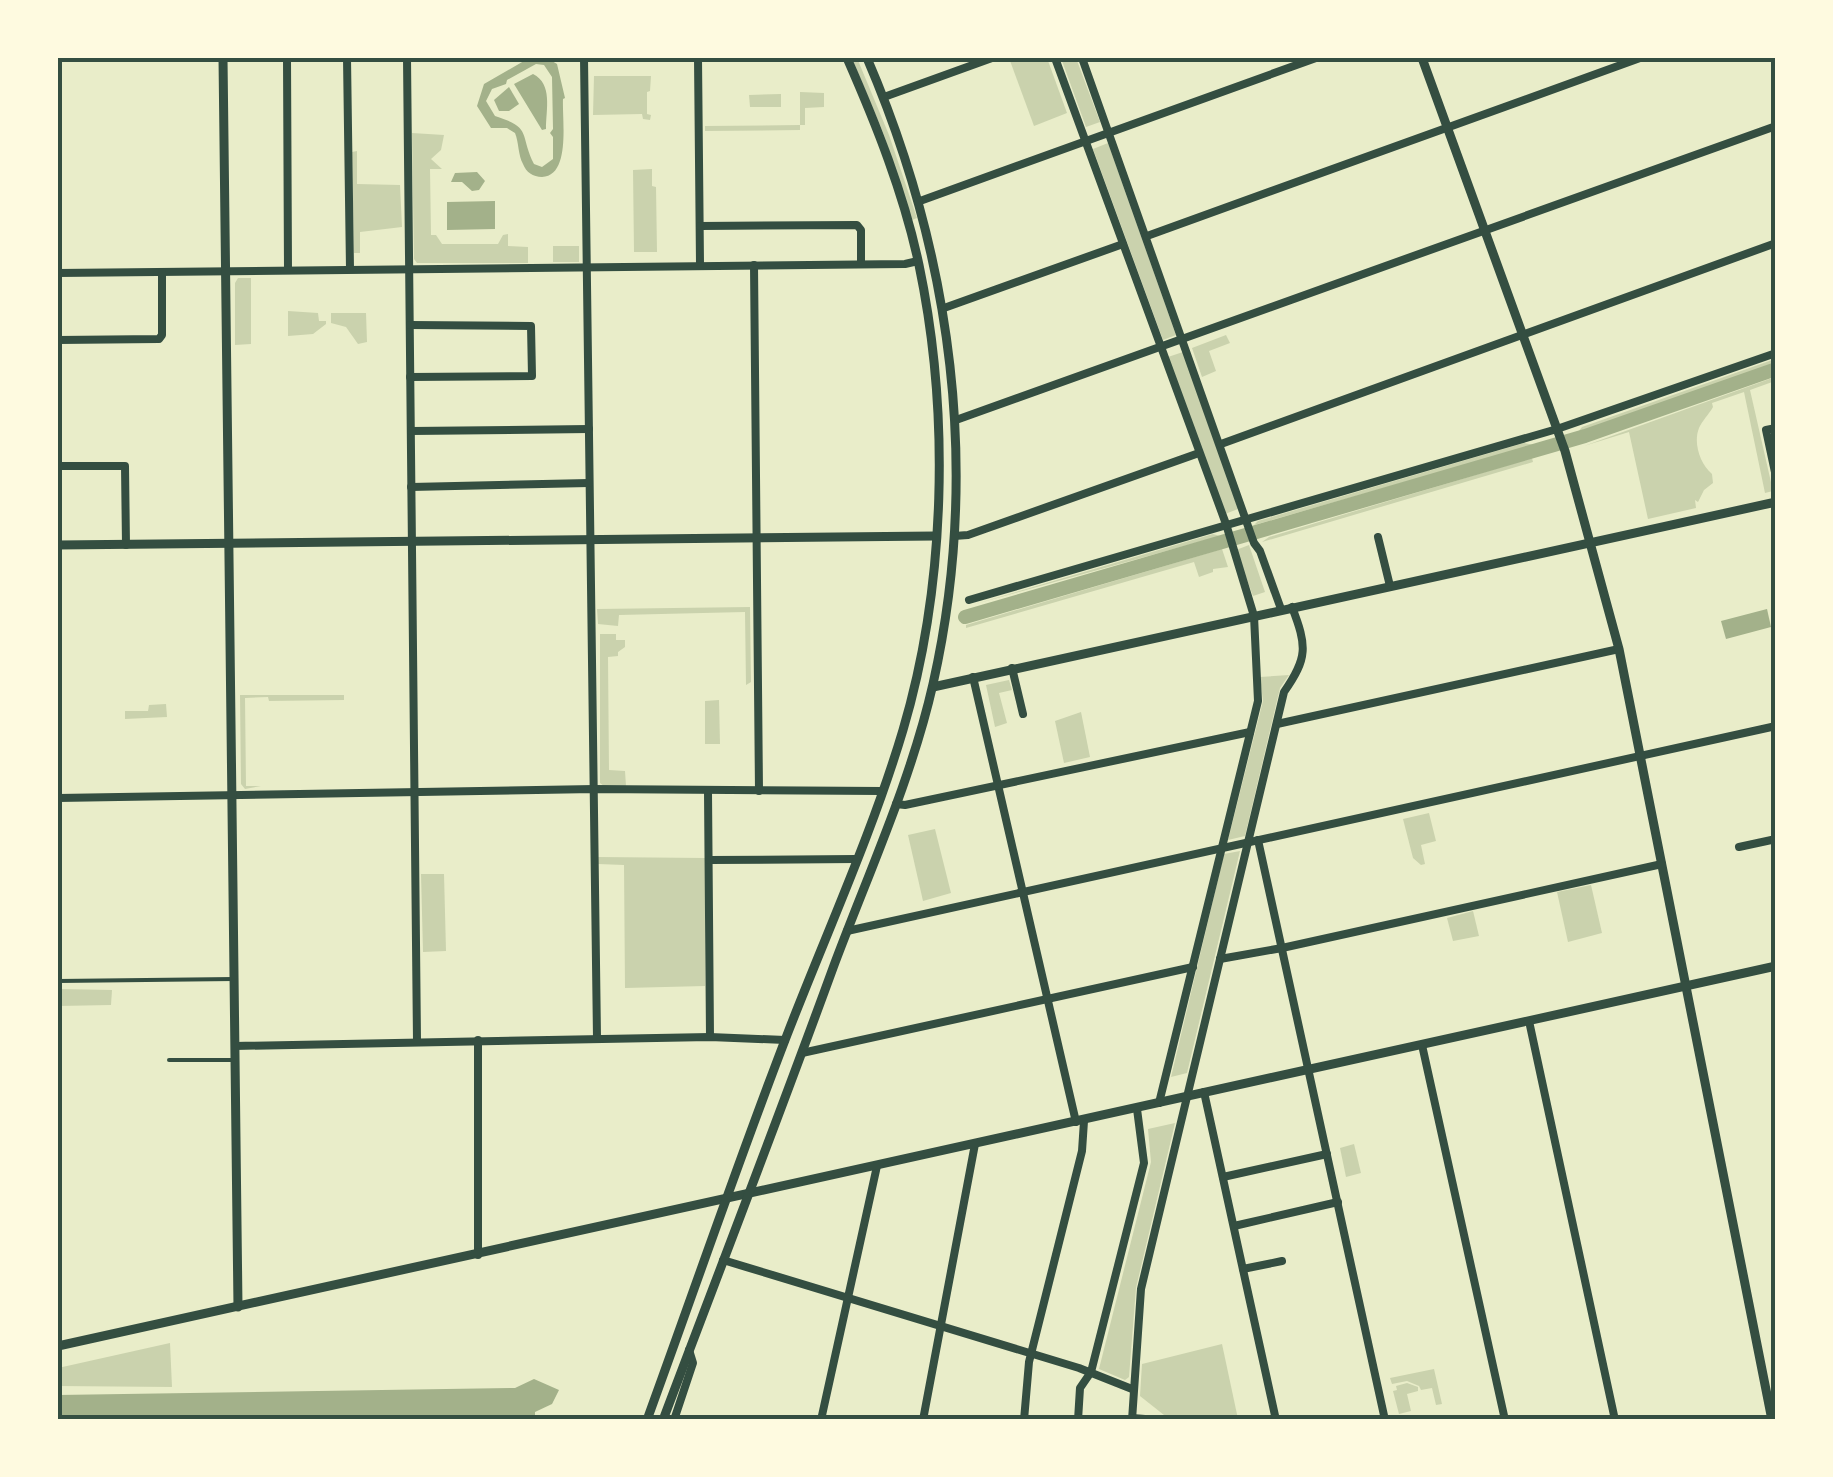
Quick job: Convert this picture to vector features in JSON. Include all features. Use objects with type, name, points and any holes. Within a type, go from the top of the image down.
[{"type":"street","points":[[224,58],[238,1307]]},
{"type":"street","points":[[287,58],[288,270]]},
{"type":"street","points":[[347,58],[350,269]]},
{"type":"street","points":[[407,58],[416,1040]]},
{"type":"street","points":[[584,58],[597,1038]]},
{"type":"street","points":[[698,58],[700,264]]},
{"type":"street","points":[[647,1420],[785,1040],[882,791],[903,730],[924,646],[935,536],[937,393],[918,261],[888,162],[847,58]]},
{"type":"street","points":[[663,1420],[896,804],[933,687],[950,588],[956,420],[944,308],[920,201],[867,58]]},
{"type":"street","points":[[884,98],[992,58]]},
{"type":"street","points":[[1055,58],[1226,527],[1254,616],[1258,701],[1159,1103]]},
{"type":"street","points":[[1082,58],[1254,543],[1301,630],[1302,666],[1284,692],[1140,1290],[1132,1419],[1158,1420]]},
{"type":"street","points":[[920,201],[1316,58]]},
{"type":"street","points":[[1422,58],[1565,451],[1592,542],[1688,987],[1772,1420]]},
{"type":"street","points":[[1146,236],[1640,58]]},
{"type":"street","points":[[956,420],[1776,126]]},
{"type":"street","points":[[700,226],[857,224],[861,230],[861,264]]},
{"type":"street","points":[[1221,444],[1776,243]]},
{"type":"street","points":[[944,308],[1123,244]]},
{"type":"street","points":[[58,274],[918,261]]},
{"type":"street","points":[[754,265],[759,791]]},
{"type":"street","points":[[58,340],[159,339],[162,272]]},
{"type":"street","points":[[410,325],[531,326],[532,376],[410,377]]},
{"type":"street","points":[[968,600],[1558,432],[1776,352]]},
{"type":"street","points":[[411,432],[589,428]]},
{"type":"street","points":[[1776,428],[1766,430],[1776,477]]},
{"type":"street","points":[[954,536],[968,535],[1199,452]]},
{"type":"street","points":[[58,466],[125,466],[126,544]]},
{"type":"street","points":[[412,487],[589,483]]},
{"type":"street","points":[[933,687],[1776,502]]},
{"type":"street","points":[[58,545],[935,536]]},
{"type":"street","points":[[1378,537],[1390,586]]},
{"type":"street","points":[[1277,724],[1618,649]]},
{"type":"street","points":[[1012,668],[1023,714]]},
{"type":"street","points":[[973,677],[1046,1000],[1080,1121],[1082,1151],[1029,1362],[1024,1420]]},
{"type":"street","points":[[847,931],[1776,726]]},
{"type":"street","points":[[896,804],[1250,732]]},
{"type":"street","points":[[58,798],[594,790],[882,791]]},
{"type":"street","points":[[708,792],[710,1037]]},
{"type":"street","points":[[1739,847],[1776,838]]},
{"type":"street","points":[[1258,840],[1385,1420]]},
{"type":"street","points":[[709,860],[856,858]]},
{"type":"street","points":[[1220,958],[1282,948],[1662,864]]},
{"type":"street","points":[[802,1054],[1193,967]]},
{"type":"street","points":[[58,1346],[1775,968]]},
{"type":"street","points":[[1529,1021],[1615,1420]]},
{"type":"street","points":[[235,1046],[597,1038],[785,1040]]},
{"type":"street","points":[[478,1040],[478,1255]]},
{"type":"street","points":[[1422,1045],[1505,1420]]},
{"type":"street","points":[[1204,1092],[1276,1420]]},
{"type":"street","points":[[1078,1420],[1080,1388],[1091,1372],[1144,1162],[1137,1109]]},
{"type":"street","points":[[923,1420],[974,1144]]},
{"type":"street","points":[[1223,1177],[1327,1154]]},
{"type":"street","points":[[822,1420],[877,1166]]},
{"type":"street","points":[[1234,1226],[1338,1202]]},
{"type":"street","points":[[722,1260],[942,1325],[1091,1372],[1132,1389]]},
{"type":"street","points":[[1244,1270],[1282,1261]]},
{"type":"street","points":[[674,1420],[693,1363],[689,1350]]},
{"type":"lane","points":[[58,981],[234,979]]},
{"type":"lane","points":[[169,1060],[236,1060]]},
{"type":"shaded area","points":[[529,58],[547,58],[557,64],[565,98],[563,145],[551,174],[542,177],[530,173],[521,160],[515,133],[507,128],[491,128],[477,106],[484,84]],"holes":[[[536,64],[544,65],[552,77],[553,159],[542,167],[534,164],[520,129],[495,116],[486,101],[492,89]]]},
{"type":"shaded area","points":[[852,58],[857,58],[889,135],[917,218],[912,220],[884,135]]},
{"type":"shaded area","points":[[1009,58],[1047,58],[1067,113],[1034,126]]},
{"type":"shaded area","points":[[1061,58],[1076,58],[1100,122],[1086,127]]},
{"type":"shaded area","points":[[533,74],[546,91],[546,129],[542,130],[514,84]]},
{"type":"shaded area","points":[[594,76],[651,76],[647,92],[650,120],[643,119],[642,114],[593,115]]},
{"type":"shaded area","points":[[509,87],[519,104],[509,111],[499,111],[494,100]]},
{"type":"shaded area","points":[[800,92],[824,93],[824,107],[805,108],[805,125],[800,125]]},
{"type":"shaded area","points":[[781,94],[781,107],[750,107],[749,95]]},
{"type":"shaded area","points":[[800,125],[800,130],[705,131],[705,126]]},
{"type":"shaded area","points":[[412,133],[444,135],[441,150],[431,159],[442,169],[430,169],[431,235],[436,235],[442,244],[498,244],[508,234],[508,246],[528,247],[528,263],[417,263]]},
{"type":"shaded area","points":[[1108,143],[1176,335],[1163,340],[1093,149]]},
{"type":"shaded area","points":[[357,151],[357,184],[400,185],[402,227],[360,232],[360,253],[354,253],[352,152]]},
{"type":"shaded area","points":[[652,169],[657,252],[634,252],[633,170]]},
{"type":"shaded area","points":[[477,172],[485,181],[479,190],[472,191],[462,182],[451,182],[455,173]]},
{"type":"shaded area","points":[[495,201],[495,229],[447,230],[447,202]]},
{"type":"shaded area","points":[[553,246],[579,246],[579,262],[553,262]]},
{"type":"shaded area","points":[[238,278],[251,278],[251,344],[235,345]]},
{"type":"shaded area","points":[[288,311],[318,313],[319,321],[326,324],[313,334],[288,336]]},
{"type":"shaded area","points":[[331,313],[366,313],[367,342],[358,344],[346,327],[331,323]]},
{"type":"shaded area","points":[[1226,335],[1230,343],[1209,351],[1216,371],[1202,377],[1192,348]]},
{"type":"shaded area","points":[[1183,352],[1238,509],[1225,514],[1168,357]]},
{"type":"shaded area","points":[[1775,359],[1775,363],[1578,432],[1582,427]]},
{"type":"shaded area","points":[[1775,377],[1775,381],[1750,390],[1773,491],[1765,493],[1744,392],[1712,403],[1699,428],[1699,453],[1713,483],[1698,502],[1695,500],[1696,508],[1648,519],[1629,432],[1584,446]]},
{"type":"shaded area","points":[[1524,443],[1535,445],[1254,525],[1258,521]]},
{"type":"shaded area","points":[[1532,458],[1533,462],[1262,542],[1269,537]]},
{"type":"shaded area","points":[[1213,534],[1220,536],[972,605]]},
{"type":"shaded area","points":[[1249,545],[1265,592],[1253,596],[1236,550]]},
{"type":"shaded area","points":[[1222,549],[1228,567],[1199,577],[1194,562],[966,628],[966,625]]},
{"type":"shaded area","points":[[750,607],[751,682],[746,685],[745,612],[619,615],[618,626],[598,624],[597,609]]},
{"type":"shaded area","points":[[1767,609],[1771,627],[1726,639],[1721,621]]},
{"type":"shaded area","points":[[600,634],[616,634],[616,640],[625,640],[618,656],[608,657],[609,770],[625,771],[626,786],[600,783]]},
{"type":"shaded area","points":[[1289,675],[1280,688],[1245,836],[1228,840],[1263,701],[1260,677]]},
{"type":"shaded area","points":[[1009,680],[1012,690],[999,693],[1007,723],[995,727],[986,685]]},
{"type":"shaded area","points":[[240,695],[344,695],[344,700],[245,698],[246,786],[261,786],[245,789],[241,784]]},
{"type":"shaded area","points":[[719,700],[720,744],[705,744],[705,701]]},
{"type":"shaded area","points":[[166,704],[167,717],[125,719],[125,711],[148,711],[149,705]]},
{"type":"shaded area","points":[[1081,712],[1090,757],[1064,763],[1055,721]]},
{"type":"shaded area","points":[[1429,813],[1436,841],[1421,845],[1425,864],[1421,865],[1413,858],[1403,819]]},
{"type":"shaded area","points":[[935,829],[951,893],[923,901],[908,835]]},
{"type":"shaded area","points":[[1240,851],[1187,1073],[1171,1077],[1224,854]]},
{"type":"shaded area","points":[[598,857],[705,858],[705,986],[625,988],[624,865],[598,864]]},
{"type":"shaded area","points":[[421,874],[444,874],[446,951],[423,952]]},
{"type":"shaded area","points":[[1591,885],[1602,933],[1568,942],[1557,892]]},
{"type":"shaded area","points":[[1473,911],[1479,936],[1453,941],[1447,918]]},
{"type":"shaded area","points":[[58,989],[112,990],[111,1005],[58,1006]]},
{"type":"shaded area","points":[[1175,1123],[1136,1288],[1129,1377],[1125,1380],[1099,1369],[1151,1162],[1148,1129]]},
{"type":"shaded area","points":[[1354,1144],[1361,1173],[1346,1177],[1340,1148]]},
{"type":"shaded area","points":[[170,1343],[172,1387],[58,1386],[58,1368]]},
{"type":"shaded area","points":[[1222,1344],[1238,1419],[1164,1415],[1140,1396],[1142,1364]]},
{"type":"shaded area","points":[[1434,1369],[1442,1404],[1436,1405],[1432,1388],[1421,1390],[1407,1381],[1392,1384],[1390,1378]]},
{"type":"shaded area","points":[[534,1379],[559,1390],[552,1404],[535,1412],[535,1419],[58,1419],[58,1395],[515,1388]]},
{"type":"shaded area","points":[[1407,1383],[1418,1387],[1418,1391],[1407,1394],[1411,1411],[1399,1414],[1393,1391]]},
{"type":"waterway","points":[[965,617],[1585,436],[1776,369]]}]
